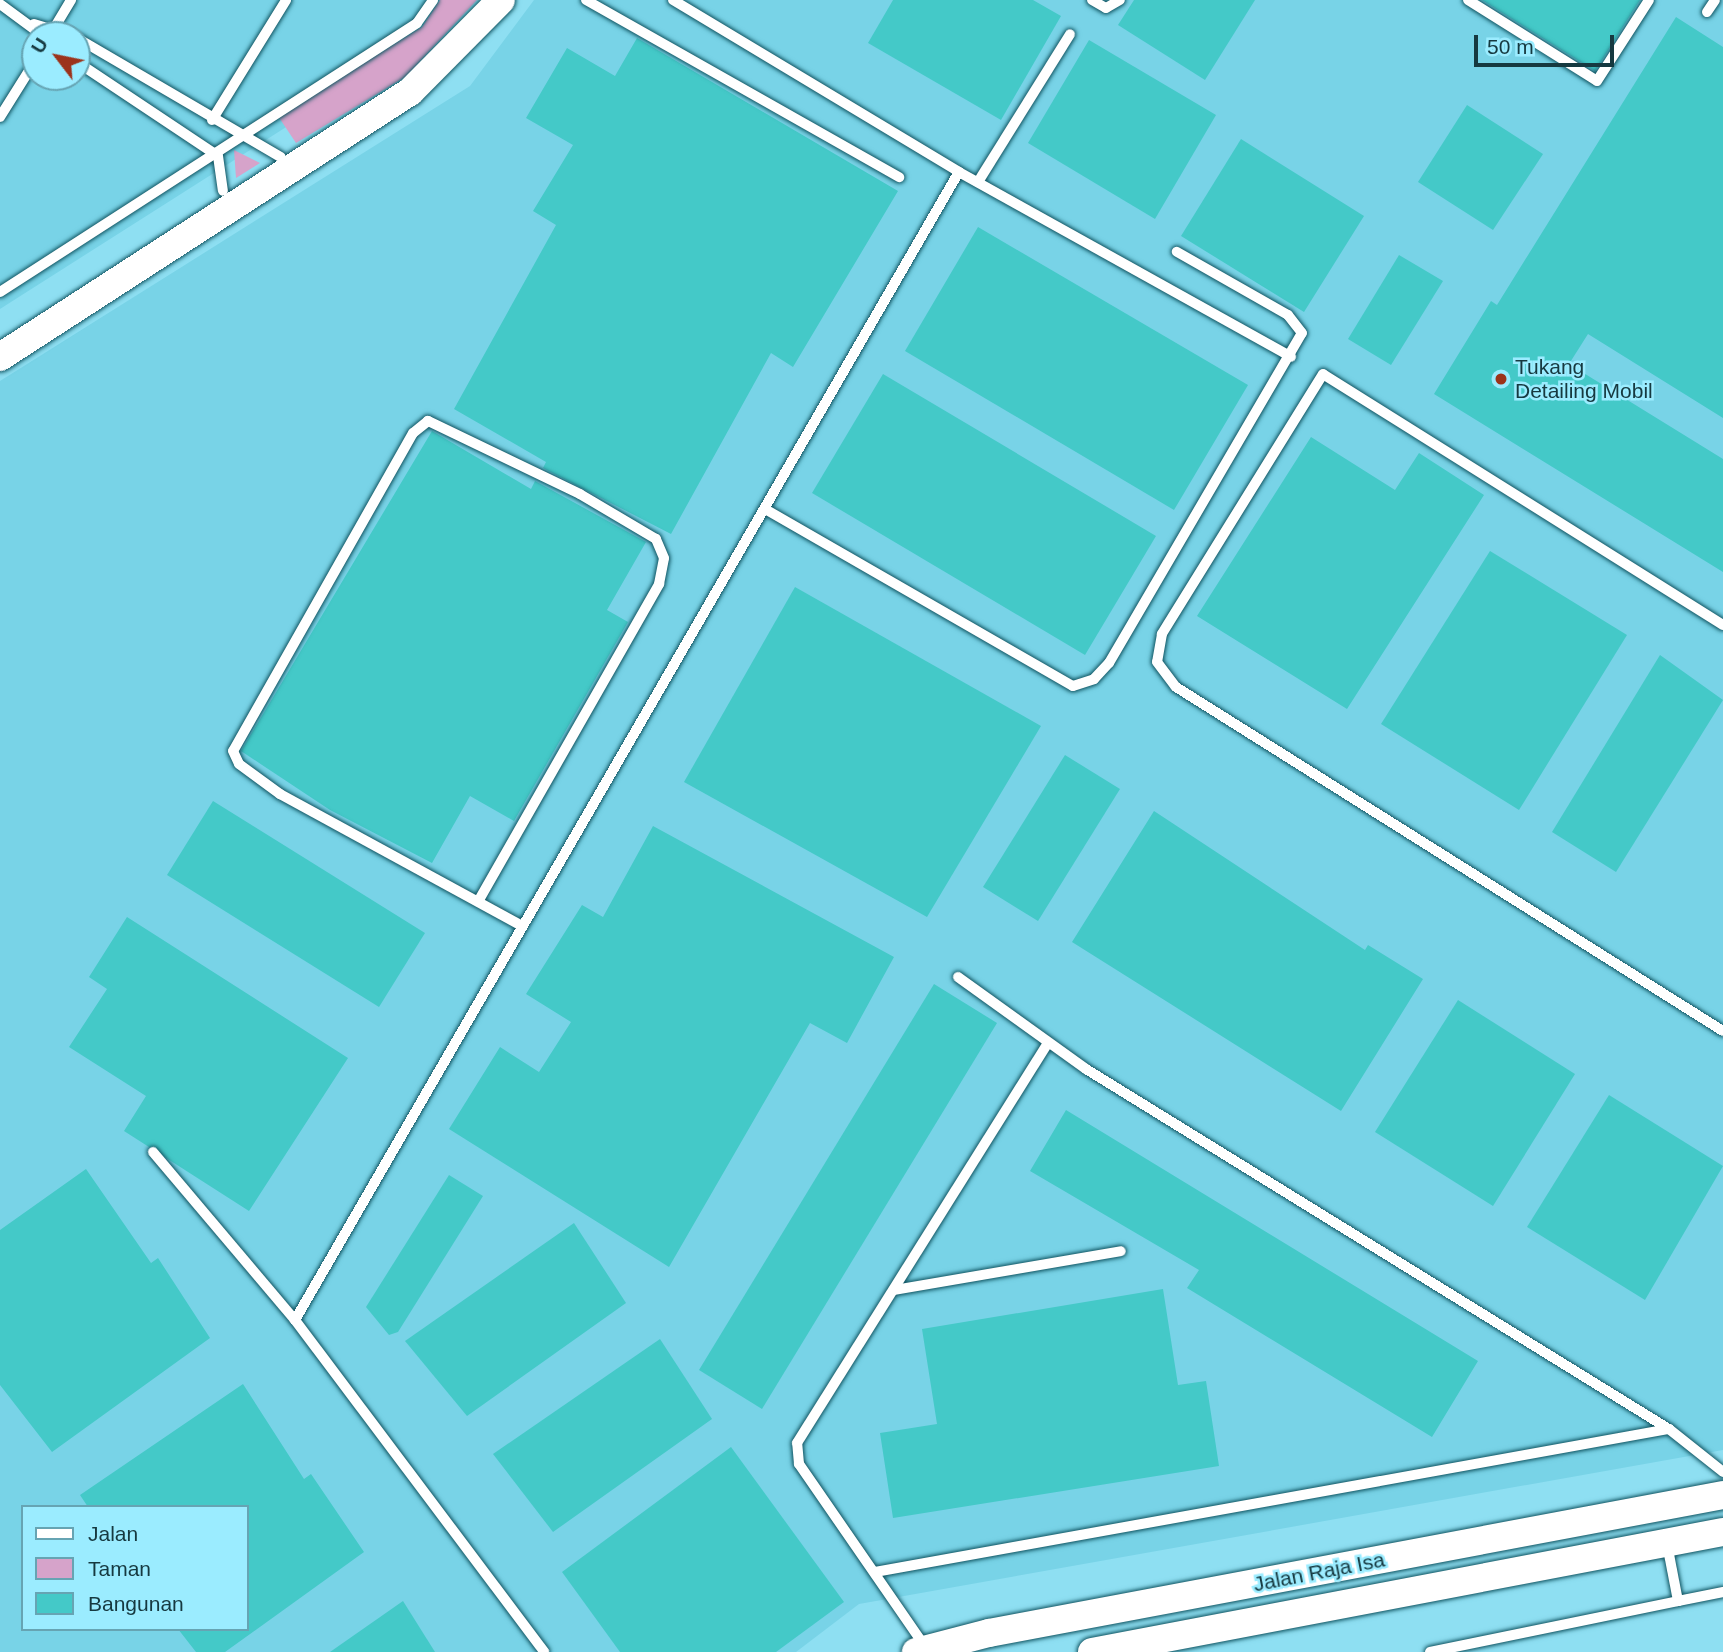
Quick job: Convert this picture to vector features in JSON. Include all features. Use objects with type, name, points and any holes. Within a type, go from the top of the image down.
[{"type":"main road","points":[[285,163],[405,77],[449,38],[480,0]]},
{"type":"main road","points":[[0,335],[285,163],[410,92],[501,0]]},
{"type":"main road","points":[[0,357],[224,202]]},
{"type":"main road","name":"Jalan Raja Isa","points":[[921,1650],[1723,1495]]},
{"type":"main road","name":"Jalan Raja Isa","points":[[1093,1652],[1723,1532]]},
{"type":"lane","points":[[58,21],[71,0]]},
{"type":"lane","points":[[212,120],[286,0]]},
{"type":"lane","points":[[0,292],[218,156],[417,23],[433,0]]},
{"type":"lane","points":[[586,0],[899,177]]},
{"type":"lane","points":[[673,0],[959,172],[1291,357]]},
{"type":"lane","points":[[1092,0],[1106,8],[1120,0]]},
{"type":"lane","points":[[1468,0],[1596,81],[1649,0]]},
{"type":"lane","points":[[1707,12],[1715,0]]},
{"type":"lane","points":[[0,4],[29,21]]},
{"type":"lane","points":[[978,182],[1070,34]]},
{"type":"lane","points":[[91,47],[285,163]]},
{"type":"lane","points":[[91,71],[218,156],[224,202]]},
{"type":"lane","points":[[0,117],[21,83]]},
{"type":"lane","points":[[295,1320],[959,172]]},
{"type":"lane","points":[[765,509],[1073,686],[1094,680],[1109,663],[1291,357],[1302,333],[1295,320],[1177,252]]},
{"type":"lane","points":[[1723,625],[1323,374],[1162,634],[1157,663],[1176,687],[1723,1031]]},
{"type":"lane","points":[[479,900],[659,584],[664,558],[656,539],[590,500],[428,421],[413,433],[297,630],[233,751],[239,764],[280,794],[479,900],[522,926]]},
{"type":"lane","points":[[958,977],[1048,1043],[1669,1429],[1723,1472]]},
{"type":"lane","points":[[921,1650],[874,1572],[799,1464],[796,1450],[1048,1043]]},
{"type":"lane","points":[[153,1152],[295,1320],[544,1652]]},
{"type":"lane","points":[[894,1290],[1121,1251]]},
{"type":"lane","points":[[874,1572],[1669,1429]]},
{"type":"lane","points":[[1667,1543],[1678,1601]]},
{"type":"lane","points":[[1430,1652],[1723,1592]]},
{"type":"shaded area","points":[[0,0],[453,0],[393,59],[0,309]]},
{"type":"shaded area","points":[[534,0],[1723,0],[1723,1450],[859,1604],[796,1652],[0,1652],[0,381],[470,86]]},
{"type":"green space","points":[[440,0],[477,0],[405,77],[296,143],[278,116],[422,27]]},
{"type":"green space","points":[[234,150],[260,163],[236,178]]},
{"type":"building","points":[[893,0],[1033,0],[1061,16],[1001,120],[868,43]]},
{"type":"building","points":[[1134,0],[1255,0],[1205,80],[1118,25]]},
{"type":"building","points":[[1482,0],[1640,0],[1595,71]]},
{"type":"building","points":[[1676,17],[1723,47],[1723,418],[1588,334],[1569,364],[1723,459],[1723,572],[1434,394],[1491,301],[1497,305]]},
{"type":"building","points":[[637,38],[898,191],[793,367],[771,353],[671,534],[543,468],[546,462],[454,409],[556,225],[533,211],[573,145],[526,118],[567,48],[615,76]]},
{"type":"building","points":[[1089,40],[1216,115],[1155,219],[1028,143]]},
{"type":"building","points":[[1467,105],[1543,154],[1493,230],[1418,182]]},
{"type":"building","points":[[1241,139],[1364,216],[1304,312],[1181,236]]},
{"type":"building","points":[[978,227],[1248,385],[1174,510],[905,351]]},
{"type":"building","points":[[1399,255],[1443,281],[1391,365],[1348,339]]},
{"type":"building","points":[[883,374],[1156,536],[1085,655],[812,493]]},
{"type":"building","points":[[432,431],[531,489],[535,481],[646,542],[607,610],[628,622],[514,821],[470,796],[432,863],[330,810],[241,751]]},
{"type":"building","points":[[1311,437],[1395,490],[1419,453],[1484,495],[1347,709],[1197,616]]},
{"type":"building","points":[[1490,551],[1627,635],[1519,810],[1381,724]]},
{"type":"building","points":[[795,587],[1041,726],[927,917],[684,782]]},
{"type":"building","points":[[1660,655],[1723,700],[1616,872],[1552,832]]},
{"type":"building","points":[[1065,755],[1120,789],[1038,921],[983,887]]},
{"type":"building","points":[[213,801],[425,933],[379,1007],[167,875]]},
{"type":"building","points":[[1154,811],[1365,950],[1368,945],[1423,979],[1341,1111],[1072,942]]},
{"type":"building","points":[[653,826],[894,957],[847,1043],[810,1023],[669,1267],[449,1129],[500,1047],[539,1072],[571,1022],[526,994],[582,905],[603,917]]},
{"type":"building","points":[[127,917],[348,1058],[249,1211],[124,1131],[146,1096],[69,1047],[107,989],[89,977]]},
{"type":"building","points":[[934,984],[997,1023],[762,1409],[699,1370]]},
{"type":"building","points":[[1458,1000],[1575,1074],[1493,1206],[1375,1132]]},
{"type":"building","points":[[1609,1095],[1723,1166],[1645,1300],[1527,1227]]},
{"type":"building","points":[[1066,1110],[1478,1361],[1432,1437],[1187,1288],[1199,1270],[1030,1171]]},
{"type":"building","points":[[86,1169],[151,1263],[158,1258],[210,1338],[52,1452],[0,1385],[0,1230]]},
{"type":"building","points":[[449,1175],[483,1196],[398,1332],[389,1335],[366,1307]]},
{"type":"building","points":[[574,1223],[626,1303],[467,1416],[405,1341]]},
{"type":"building","points":[[1163,1289],[1178,1385],[1206,1381],[1219,1466],[893,1518],[880,1433],[937,1424],[922,1329]]},
{"type":"building","points":[[660,1339],[712,1419],[553,1532],[493,1454]]},
{"type":"building","points":[[243,1384],[304,1479],[311,1474],[364,1552],[225,1652],[196,1652],[180,1631],[248,1631],[248,1505],[87,1505],[80,1495]]},
{"type":"building","points":[[731,1447],[844,1602],[776,1652],[620,1652],[562,1572]]},
{"type":"building","points":[[403,1601],[435,1652],[330,1652]]},
{"type":"place","name":"Tukang Detailing Mobil","points":[[1501,379]]}]
